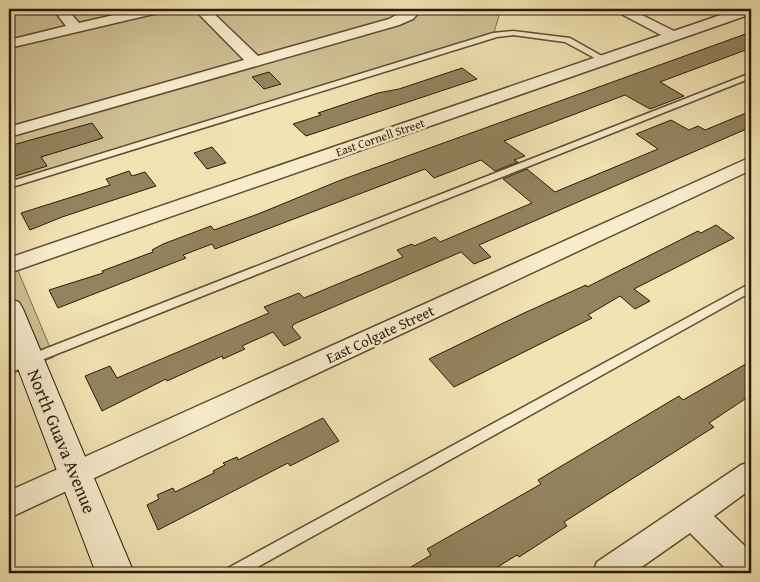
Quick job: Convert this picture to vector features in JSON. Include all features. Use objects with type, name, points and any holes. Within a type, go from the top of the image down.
[{"type":"street","points":[[60,9],[75,28]]},
{"type":"street","points":[[9,44],[157,9]]},
{"type":"street","points":[[201,9],[255,62]]},
{"type":"street","points":[[9,132],[394,22],[408,16],[415,9]]},
{"type":"street","points":[[619,9],[674,36]]},
{"type":"street","name":"East Cornell Street","points":[[9,266],[742,11]]},
{"type":"street","name":"East Colgate Street","points":[[9,505],[751,163]]},
{"type":"street","name":"North Guava Avenue","points":[[9,308],[19,364],[75,475],[115,573]]},
{"type":"street","points":[[608,573],[751,474]]},
{"type":"street","points":[[692,515],[751,573]]},
{"type":"lane","points":[[9,185],[496,35],[513,33],[567,40],[605,60]]},
{"type":"lane","points":[[19,364],[751,75]]},
{"type":"lane","points":[[233,573],[751,287]]},
{"type":"shaded area","points":[[9,9],[501,9],[492,39],[9,188]]},
{"type":"shaded area","points":[[9,249],[54,357],[9,375]]},
{"type":"building","points":[[751,32],[751,48],[660,82],[684,96],[650,109],[625,95],[504,141],[525,156],[514,160],[518,162],[495,171],[481,160],[434,178],[425,169],[215,249],[212,244],[183,255],[186,258],[58,308],[49,290],[103,273],[102,271],[153,252],[152,250],[163,244],[211,226],[214,230],[341,180]]},
{"type":"building","points":[[462,68],[477,79],[306,136],[293,124],[321,115],[318,113],[378,93],[399,89]]},
{"type":"building","points":[[269,72],[281,84],[264,89],[252,77]]},
{"type":"building","points":[[751,111],[751,127],[479,245],[491,257],[474,264],[461,252],[294,324],[292,327],[301,338],[284,346],[273,332],[242,346],[245,349],[223,359],[222,356],[167,381],[166,379],[102,411],[85,376],[110,366],[117,378],[269,313],[264,307],[299,293],[304,298],[403,257],[397,250],[412,244],[414,246],[435,237],[440,242],[532,203],[503,179],[527,169],[555,192],[658,149],[636,134],[671,120],[689,130],[698,126],[705,130]]},
{"type":"building","points":[[92,123],[103,138],[41,157],[47,166],[9,178],[9,146]]},
{"type":"building","points":[[212,147],[226,163],[207,169],[194,153]]},
{"type":"building","points":[[129,171],[132,176],[145,172],[156,186],[62,217],[30,230],[21,213],[110,185],[106,179]]},
{"type":"building","points":[[716,225],[734,238],[634,289],[650,301],[635,309],[620,296],[588,315],[592,318],[454,387],[429,359],[522,314],[586,285],[587,287],[698,231],[701,233]]},
{"type":"building","points":[[751,361],[751,395],[709,423],[714,427],[564,522],[567,526],[519,557],[517,555],[488,573],[401,573],[431,555],[427,549],[541,484],[538,480],[679,396],[683,400]]},
{"type":"building","points":[[323,418],[339,441],[290,466],[288,463],[158,530],[147,505],[159,499],[157,495],[173,488],[175,492],[214,473],[213,471],[225,465],[223,463],[237,457],[238,460]]}]
